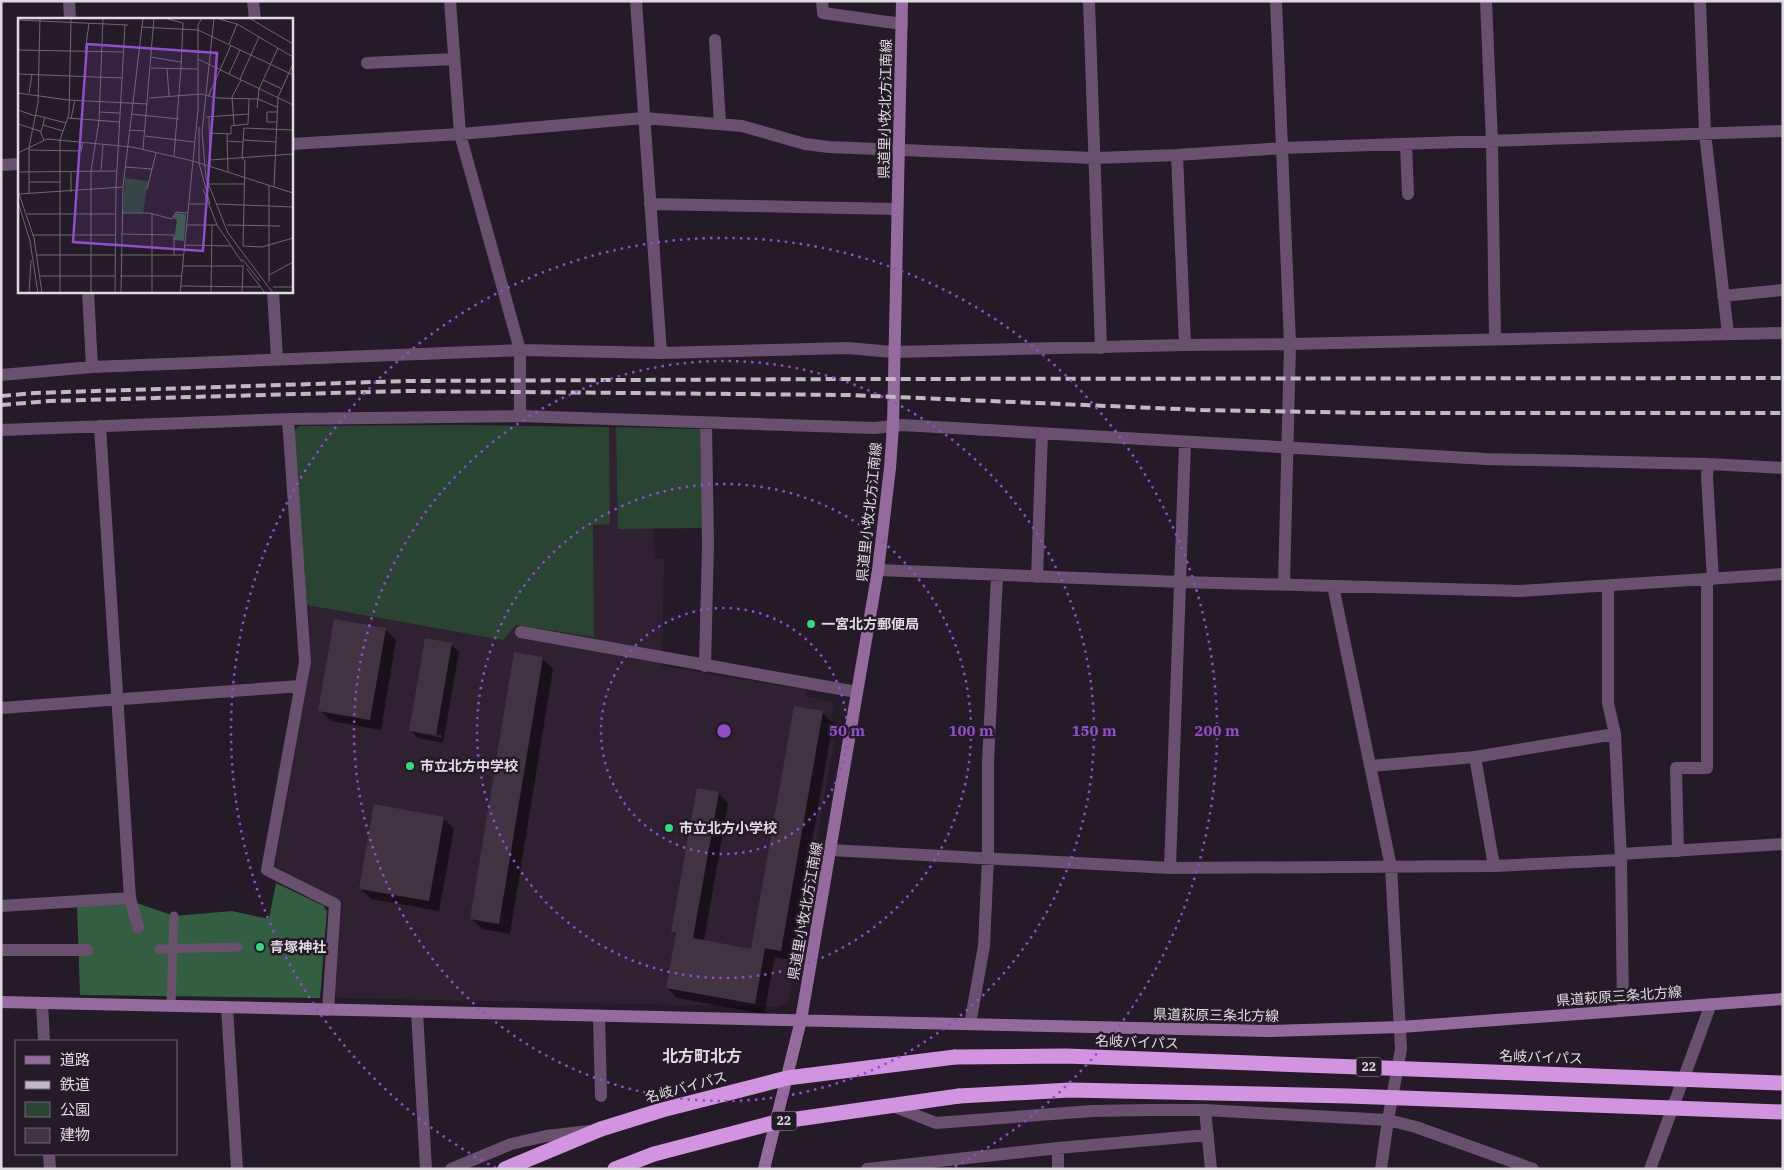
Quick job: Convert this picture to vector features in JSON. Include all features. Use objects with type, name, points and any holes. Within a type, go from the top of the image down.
[{"type":"highway","name":"名岐バイパス","points":[[505,1169],[601,1129],[662,1110],[787,1078],[955,1057],[1066,1056],[1783,1083]]},
{"type":"highway","name":"22","points":[[615,1169],[654,1154],[776,1122],[959,1096],[1080,1090],[1348,1096],[1783,1112]]},
{"type":"main road","name":"県道里小牧北方江南線","points":[[801,1020],[885,522],[893,426],[893,352],[902,1]]},
{"type":"main road","name":"県道萩原三条北方線","points":[[1,1002],[1267,1031],[1401,1027],[1783,999]]},
{"type":"main road","points":[[764,1169],[801,1020]]},
{"type":"street","points":[[69,1],[70,18]]},
{"type":"street","points":[[254,1],[255,18]]},
{"type":"street","points":[[450,1],[460,134],[520,350],[520,416]]},
{"type":"street","points":[[636,1],[661,353]]},
{"type":"street","points":[[822,1],[823,13],[902,24]]},
{"type":"street","points":[[1089,1],[1101,348]]},
{"type":"street","points":[[1276,1],[1290,344],[1284,584]]},
{"type":"street","points":[[1486,1],[1492,142],[1495,340]]},
{"type":"street","points":[[1700,1],[1704,133],[1728,334]]},
{"type":"street","points":[[715,40],[720,124]]},
{"type":"street","points":[[367,63],[454,59]]},
{"type":"street","points":[[292,144],[460,134],[644,118],[742,126],[805,144],[829,147],[1095,158],[1282,148],[1783,131]]},
{"type":"street","points":[[1406,144],[1408,194]]},
{"type":"street","points":[[1177,155],[1185,344]]},
{"type":"street","points":[[1,165],[18,164]]},
{"type":"street","points":[[650,204],[897,209]]},
{"type":"street","points":[[1723,296],[1783,290]]},
{"type":"street","points":[[88,292],[92,368]]},
{"type":"street","points":[[272,292],[277,358]]},
{"type":"street","points":[[1,375],[277,358],[520,350],[661,353],[847,348],[893,352],[1101,348],[1185,344],[1290,344],[1783,333]]},
{"type":"street","points":[[1,430],[288,419],[520,416],[875,428],[929,426],[1486,459],[1708,464],[1783,468]]},
{"type":"street","points":[[288,419],[305,662],[267,870],[335,904],[328,1010]]},
{"type":"street","points":[[705,666],[708,544],[706,423]]},
{"type":"street","points":[[100,426],[130,898],[138,927]]},
{"type":"street","points":[[1037,577],[1042,433]]},
{"type":"street","points":[[1170,868],[1185,442]]},
{"type":"street","points":[[1678,851],[1676,768],[1707,768],[1710,579],[1708,464]]},
{"type":"street","points":[[878,570],[1181,582],[1520,591],[1783,574]]},
{"type":"street","points":[[970,1024],[984,946],[988,857],[988,762],[997,575]]},
{"type":"street","points":[[1333,586],[1391,867],[1401,1049],[1381,1169]]},
{"type":"street","points":[[1608,586],[1608,703],[1615,734],[1621,857],[1624,1010]]},
{"type":"street","points":[[521,632],[857,692]]},
{"type":"street","points":[[1,708],[300,686]]},
{"type":"street","points":[[1371,766],[1475,758],[1615,734]]},
{"type":"street","points":[[1475,758],[1494,866]]},
{"type":"street","points":[[830,850],[1170,868],[1391,867],[1494,866],[1783,844]]},
{"type":"street","points":[[1,906],[130,898]]},
{"type":"street","points":[[1,950],[87,950]]},
{"type":"street","points":[[42,1004],[44,1040]]},
{"type":"street","points":[[1650,1169],[1711,1004]]},
{"type":"street","points":[[227,1007],[237,1169]]},
{"type":"street","points":[[416,1012],[426,1169]]},
{"type":"street","points":[[599,1016],[601,1096]]},
{"type":"street","points":[[890,1105],[936,1123],[1092,1111],[1205,1110],[1388,1120],[1416,1126],[1533,1169]]},
{"type":"street","points":[[1205,1110],[1210,1169]]},
{"type":"street","points":[[451,1169],[511,1144],[546,1136],[601,1129]]},
{"type":"street","points":[[867,1169],[1058,1148],[1208,1135]]},
{"type":"street","points":[[1058,1148],[1058,1169]]},
{"type":"street","points":[[49,1155],[50,1169]]},
{"type":"lane","points":[[172,1006],[174,916]]},
{"type":"lane","points":[[160,949],[238,947]]},
{"type":"shaded area","name":"市立北方中学校","points":[[460,425],[700,429],[654,529],[655,558],[664,559],[662,666],[806,690],[805,696],[834,702],[829,730],[836,732],[789,1001],[779,1007],[335,998],[342,901],[275,866],[311,662],[299,426]]},
{"type":"green space","points":[[460,425],[609,427],[610,524],[593,525],[594,637],[516,625],[503,640],[307,605],[294,431],[299,426]]},
{"type":"green space","points":[[616,427],[700,429],[702,528],[618,529]]},
{"type":"green space","points":[[276,883],[324,906],[327,912],[320,998],[80,995],[77,905],[134,902],[174,916],[232,911],[269,919]]},
{"type":"building","points":[[334,619],[386,628],[370,720],[318,711]]},
{"type":"building","points":[[425,638],[452,643],[436,735],[409,731]]},
{"type":"building","points":[[514,652],[543,657],[499,924],[470,919]]},
{"type":"building","points":[[794,706],[823,711],[781,951],[765,948],[755,1004],[666,988],[676,933],[671,932],[697,788],[719,792],[693,938],[751,949]]},
{"type":"building","points":[[374,804],[444,817],[429,901],[359,889]]},
{"type":"railway","points":[[1,396],[35,393],[405,381],[1783,378]]},
{"type":"railway","points":[[1,405],[49,401],[406,391],[849,395],[1202,410],[1372,413],[1783,413]]},
{"type":"place","name":"一宮北方郵便局","points":[[811,624]]},
{"type":"place","name":"市立北方中学校","points":[[410,766]]},
{"type":"place","name":"市立北方小学校","points":[[669,828]]},
{"type":"place","name":"青塚神社","points":[[260,947]]},
{"type":"district","name":"北方町北方","points":[[702,1056]]}]
